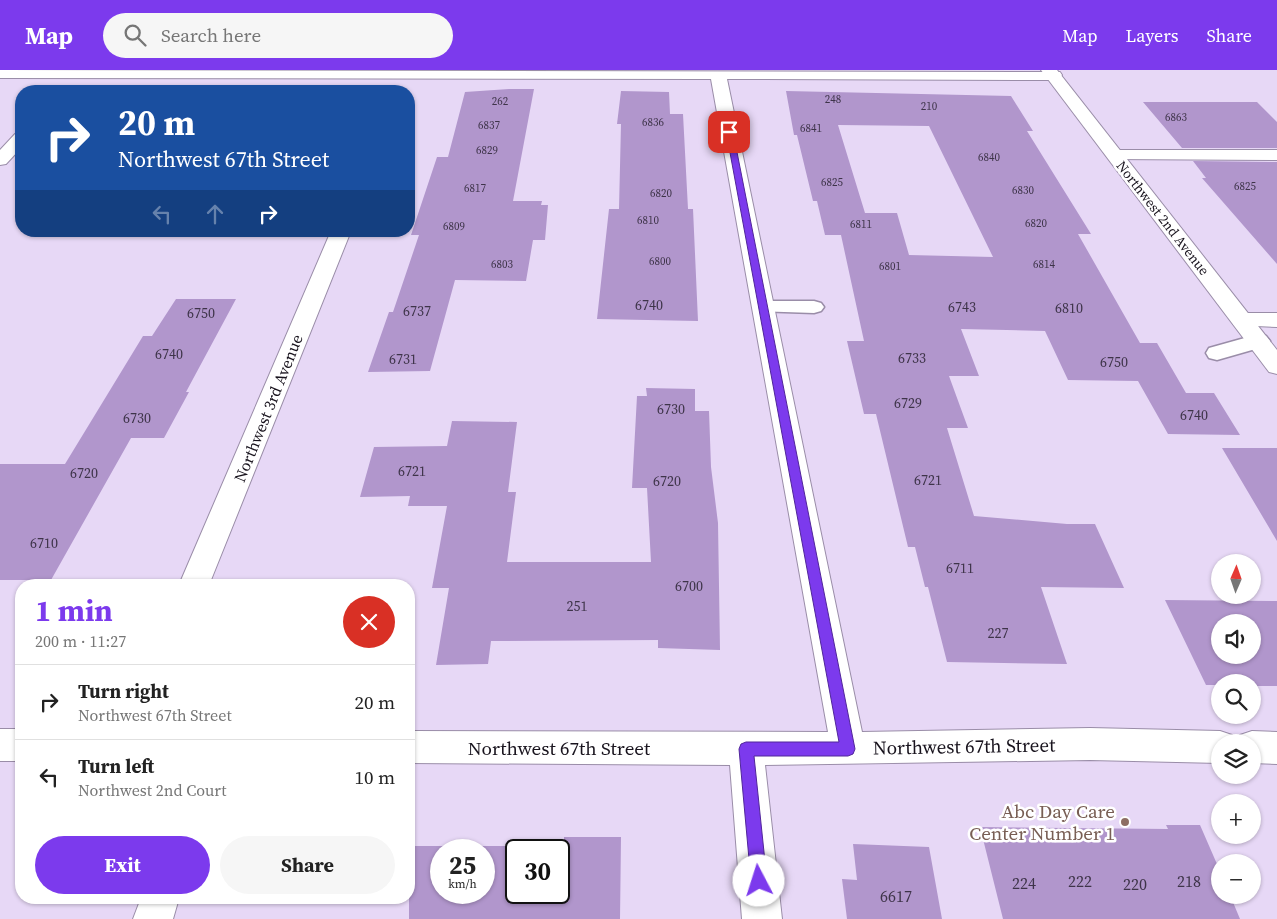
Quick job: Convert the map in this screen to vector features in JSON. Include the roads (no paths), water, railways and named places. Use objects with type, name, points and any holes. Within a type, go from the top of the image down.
[{"type":"street","points":[[401,85],[407,71]]},
{"type":"street","points":[[0,72],[1052,73]]},
{"type":"street","points":[[74,85],[87,72]]},
{"type":"street","points":[[718,72],[848,749]]},
{"type":"street","name":"Northwest 2nd Avenue","points":[[1052,73],[1277,366]]},
{"type":"street","points":[[0,160],[15,144]]},
{"type":"street","points":[[1115,155],[1277,155]]},
{"type":"street","name":"Northwest 3rd Avenue","points":[[196,579],[339,237]]},
{"type":"street","points":[[1242,320],[1277,320]]},
{"type":"street","name":"Northwest 67th Street","points":[[415,747],[848,749],[1090,744],[1211,747]]},
{"type":"street","points":[[0,745],[15,745]]},
{"type":"street","points":[[1261,747],[1277,748]]},
{"type":"street","points":[[746,749],[762,919]]},
{"type":"street","points":[[153,919],[158,904]]},
{"type":"lane","points":[[763,307],[814,307]]},
{"type":"lane","points":[[1217,353],[1258,341]]},
{"type":"place","name":"Abc Day Care Center Number 1","points":[[1125,822]]}]
